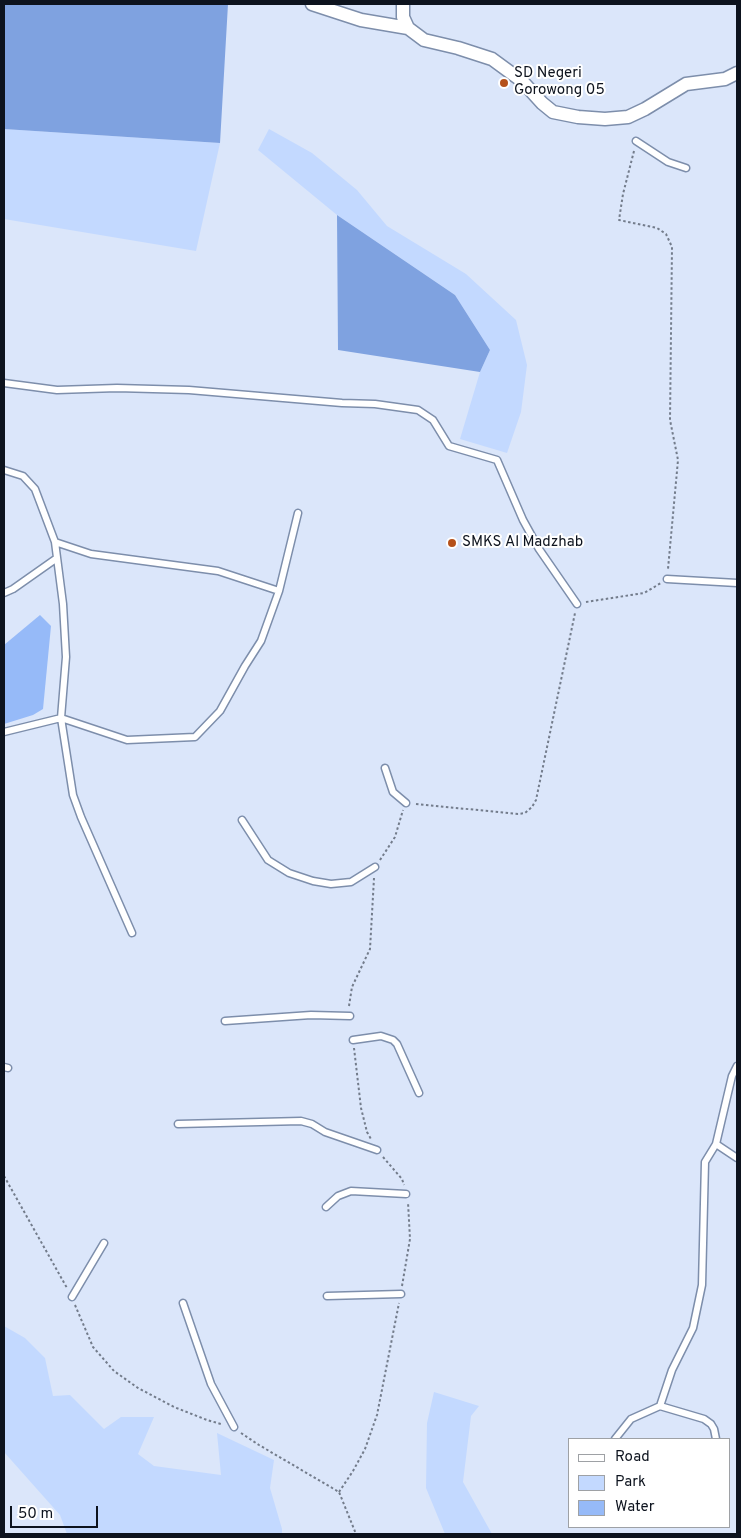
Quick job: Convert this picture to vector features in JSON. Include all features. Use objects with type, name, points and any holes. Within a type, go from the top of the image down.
[{"type":"street","points":[[312,4],[361,20],[408,28],[424,40],[458,48],[492,60],[522,81],[553,112],[578,117],[605,119],[628,117],[686,84],[725,79],[737,73]]},
{"type":"street","points":[[403,4],[403,16],[408,28]]},
{"type":"lane","points":[[636,141],[668,162],[686,168]]},
{"type":"lane","points":[[4,383],[58,390],[117,388],[189,390],[375,404],[418,410],[432,420],[449,446],[497,460],[523,520],[539,549],[576,604]]},
{"type":"lane","points":[[4,470],[23,476],[35,489],[55,542],[63,604],[66,657],[61,718],[73,795],[80,817],[132,933]]},
{"type":"lane","points":[[4,732],[61,718],[127,740],[195,737],[220,711],[261,641],[279,591],[298,513]]},
{"type":"lane","points":[[55,542],[91,554],[218,571],[279,591]]},
{"type":"lane","points":[[4,593],[13,589],[57,558]]},
{"type":"lane","points":[[667,579],[737,583]]},
{"type":"lane","points":[[385,768],[394,792],[406,803]]},
{"type":"lane","points":[[242,820],[268,860],[289,873],[331,884],[350,882],[375,867]]},
{"type":"lane","points":[[225,1021],[311,1014],[350,1016]]},
{"type":"lane","points":[[353,1040],[380,1036],[393,1040],[397,1044],[420,1093]]},
{"type":"lane","points":[[660,1406],[672,1370],[693,1328],[702,1285],[705,1162],[716,1144],[732,1076],[737,1066]]},
{"type":"lane","points":[[178,1124],[301,1121],[312,1124],[325,1132],[377,1150]]},
{"type":"lane","points":[[716,1144],[737,1158]]},
{"type":"lane","points":[[326,1207],[338,1196],[351,1191],[406,1194]]},
{"type":"lane","points":[[72,1297],[104,1243]]},
{"type":"lane","points":[[327,1296],[401,1294]]},
{"type":"lane","points":[[183,1302],[211,1384],[234,1427]]},
{"type":"lane","points":[[616,1438],[631,1420],[660,1406],[704,1419],[711,1424],[716,1438]]},
{"type":"path","points":[[406,803],[518,814],[525,813],[532,808],[536,800],[576,604],[644,593],[667,579],[678,460],[670,420],[672,247],[666,234],[657,228],[619,220],[623,194],[636,141]]},
{"type":"path","points":[[4,1176],[72,1297],[93,1347],[114,1371],[138,1388],[174,1407],[207,1420],[234,1427],[259,1445],[339,1492],[356,1534]]},
{"type":"green space","points":[[4,129],[220,143],[196,251],[4,219]]},
{"type":"green space","points":[[269,129],[312,153],[357,190],[387,226],[466,274],[516,320],[527,365],[521,412],[507,453],[460,439],[480,372],[490,350],[455,295],[337,215],[258,150]]},
{"type":"green space","points":[[4,1326],[25,1338],[45,1358],[53,1396],[70,1395],[104,1429],[121,1417],[154,1417],[138,1454],[154,1466],[221,1475],[217,1433],[274,1460],[270,1488],[282,1534],[67,1534],[60,1515],[4,1452]]},
{"type":"green space","points":[[434,1392],[479,1406],[471,1416],[463,1482],[492,1534],[445,1534],[426,1488],[427,1423]]},
{"type":"shaded area","points":[[4,4],[228,4],[220,143],[4,129]]},
{"type":"shaded area","points":[[337,215],[455,295],[490,350],[480,372],[338,350]]},
{"type":"water","points":[[40,615],[51,626],[43,709],[33,715],[4,724],[4,645]]},
{"type":"place","name":"SD Negeri Gorowong 05","points":[[504,83]]},
{"type":"place","name":"SMKS Al Madzhab","points":[[452,543]]}]
